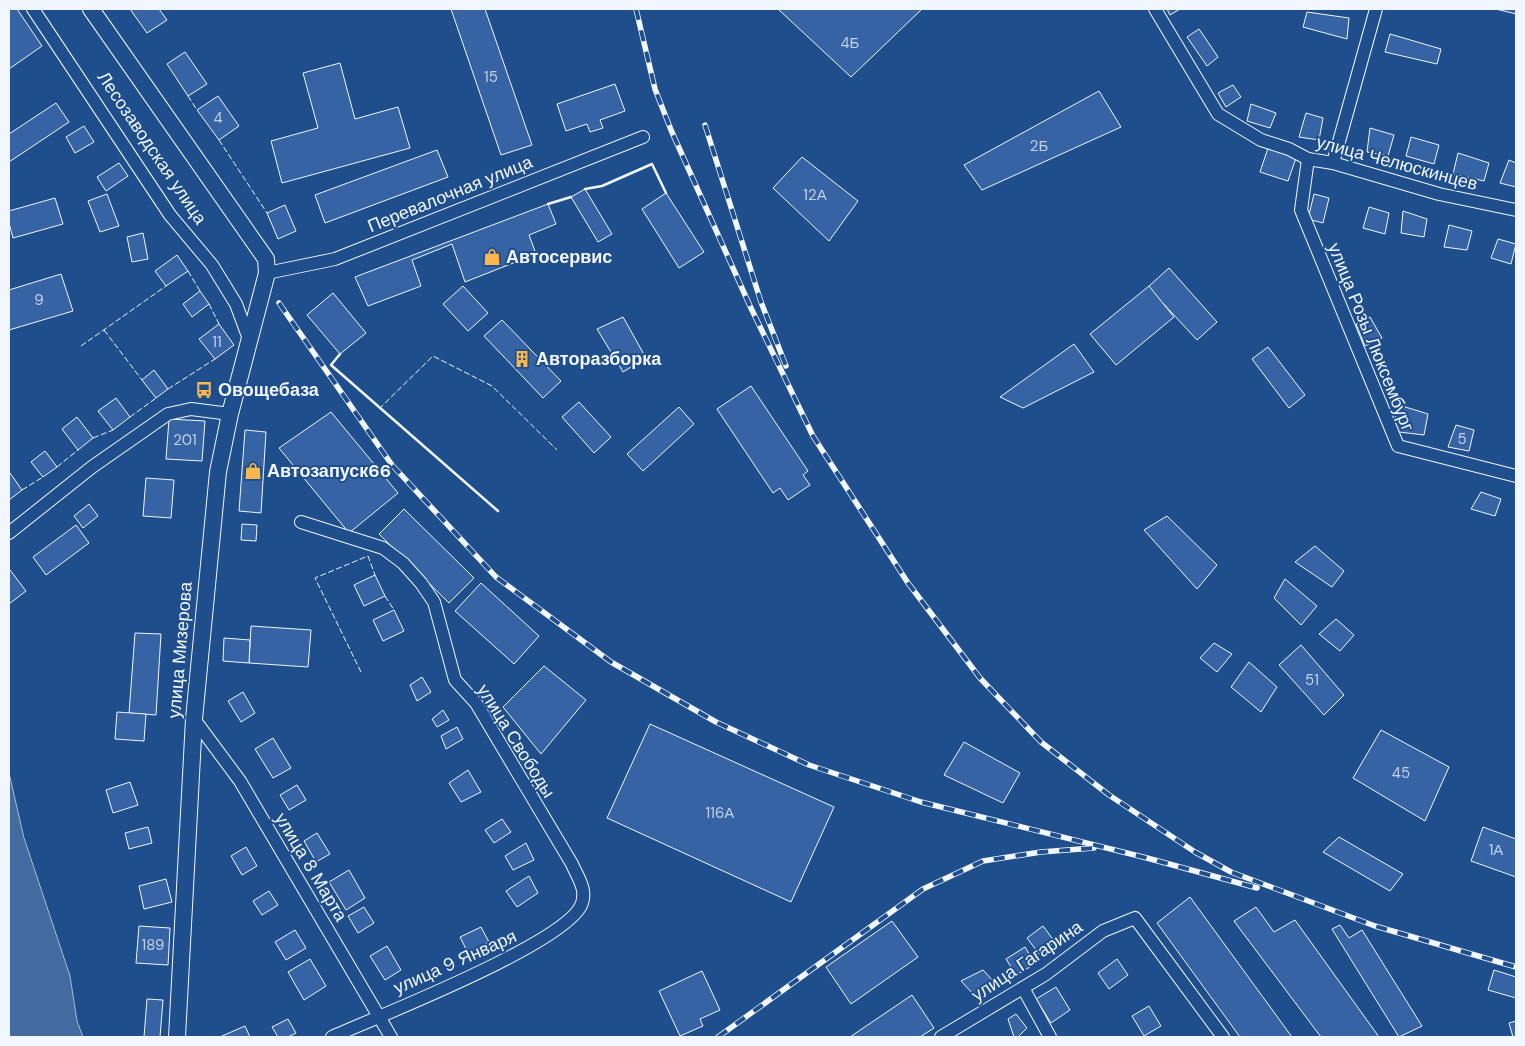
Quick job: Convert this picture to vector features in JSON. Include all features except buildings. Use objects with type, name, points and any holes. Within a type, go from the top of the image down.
[{"type":"street","name":"Лесозаводская улица","points":[[33,9],[170,215],[212,265],[236,304],[249,339]]},
{"type":"street","name":"Лесозаводская улица","points":[[91,9],[266,259],[268,273]]},
{"type":"street","name":"улица Челюскинцев","points":[[1156,9],[1218,114],[1261,140],[1289,149],[1308,159],[1333,163],[1439,194],[1516,210]]},
{"type":"street","points":[[1333,163],[1376,9]]},
{"type":"street","name":"Перевалочная улица","points":[[268,273],[335,259],[643,137]]},
{"type":"street","name":"улица Розы Люксембург","points":[[1308,159],[1301,210],[1398,446],[1516,476]]},
{"type":"street","name":"улица Мизерова","points":[[178,1037],[194,719],[218,472],[230,414],[268,273]]},
{"type":"street","points":[[9,533],[92,467],[168,414],[191,409],[230,414]]},
{"type":"street","name":"улица Свободы","points":[[301,522],[383,548],[403,563],[421,583],[434,602],[455,680],[476,703],[486,723],[572,864],[583,888],[582,904]]},
{"type":"street","name":"улица 8 Марта","points":[[194,719],[240,781],[391,1037]]},
{"type":"street","name":"улица 9 Января","points":[[332,1037],[469,977],[535,945],[566,922],[582,904]]},
{"type":"street","name":"улица Гагарина","points":[[941,1037],[1046,974],[1103,931],[1135,918],[1223,1037]]},
{"type":"street","points":[[1023,988],[1050,1037]]},
{"type":"water","points":[[9,773],[24,838],[70,976],[77,1021],[83,1037],[9,1037]]},
{"type":"railway","points":[[636,9],[655,89],[671,130],[750,306],[813,436],[908,583],[980,678],[1041,742],[1109,795],[1195,852],[1231,872],[1375,926],[1516,967]]},
{"type":"railway","points":[[705,125],[761,302],[786,366]]},
{"type":"railway","points":[[279,303],[392,465],[496,577],[611,662],[716,722],[809,765],[921,802],[1147,858],[1257,888]]},
{"type":"railway","points":[[718,1037],[923,889],[983,861],[1041,852],[1094,848]]},
{"type":"fence","points":[[188,96],[197,110]]},
{"type":"fence","points":[[219,140],[267,213]]},
{"type":"fence","points":[[188,271],[200,291]]},
{"type":"fence","points":[[81,346],[166,286]]},
{"type":"fence","points":[[209,304],[219,324]]},
{"type":"fence","points":[[104,330],[142,380]]},
{"type":"fence","points":[[379,409],[433,356],[492,386],[557,450]]},
{"type":"fence","points":[[168,389],[215,359]]},
{"type":"fence","points":[[130,417],[156,398]]},
{"type":"fence","points":[[93,438],[113,430]]},
{"type":"fence","points":[[57,467],[78,450]]},
{"type":"fence","points":[[22,490],[43,477]]},
{"type":"fence","points":[[361,672],[315,578],[368,556],[375,575]]},
{"type":"fence","points":[[385,596],[394,610]]},
{"type":"wall","points":[[585,189],[602,186],[652,164],[666,193]]},
{"type":"wall","points":[[548,204],[571,197]]},
{"type":"wall","points":[[340,354],[331,365],[498,511]]},
{"type":"place","name":"Автосервис","points":[[492,257]]},
{"type":"place","name":"Авторазборка","points":[[522,359]]},
{"type":"place","name":"Овощебаза","points":[[204,390]]},
{"type":"place","name":"Автозапуск66","points":[[253,471]]}]
